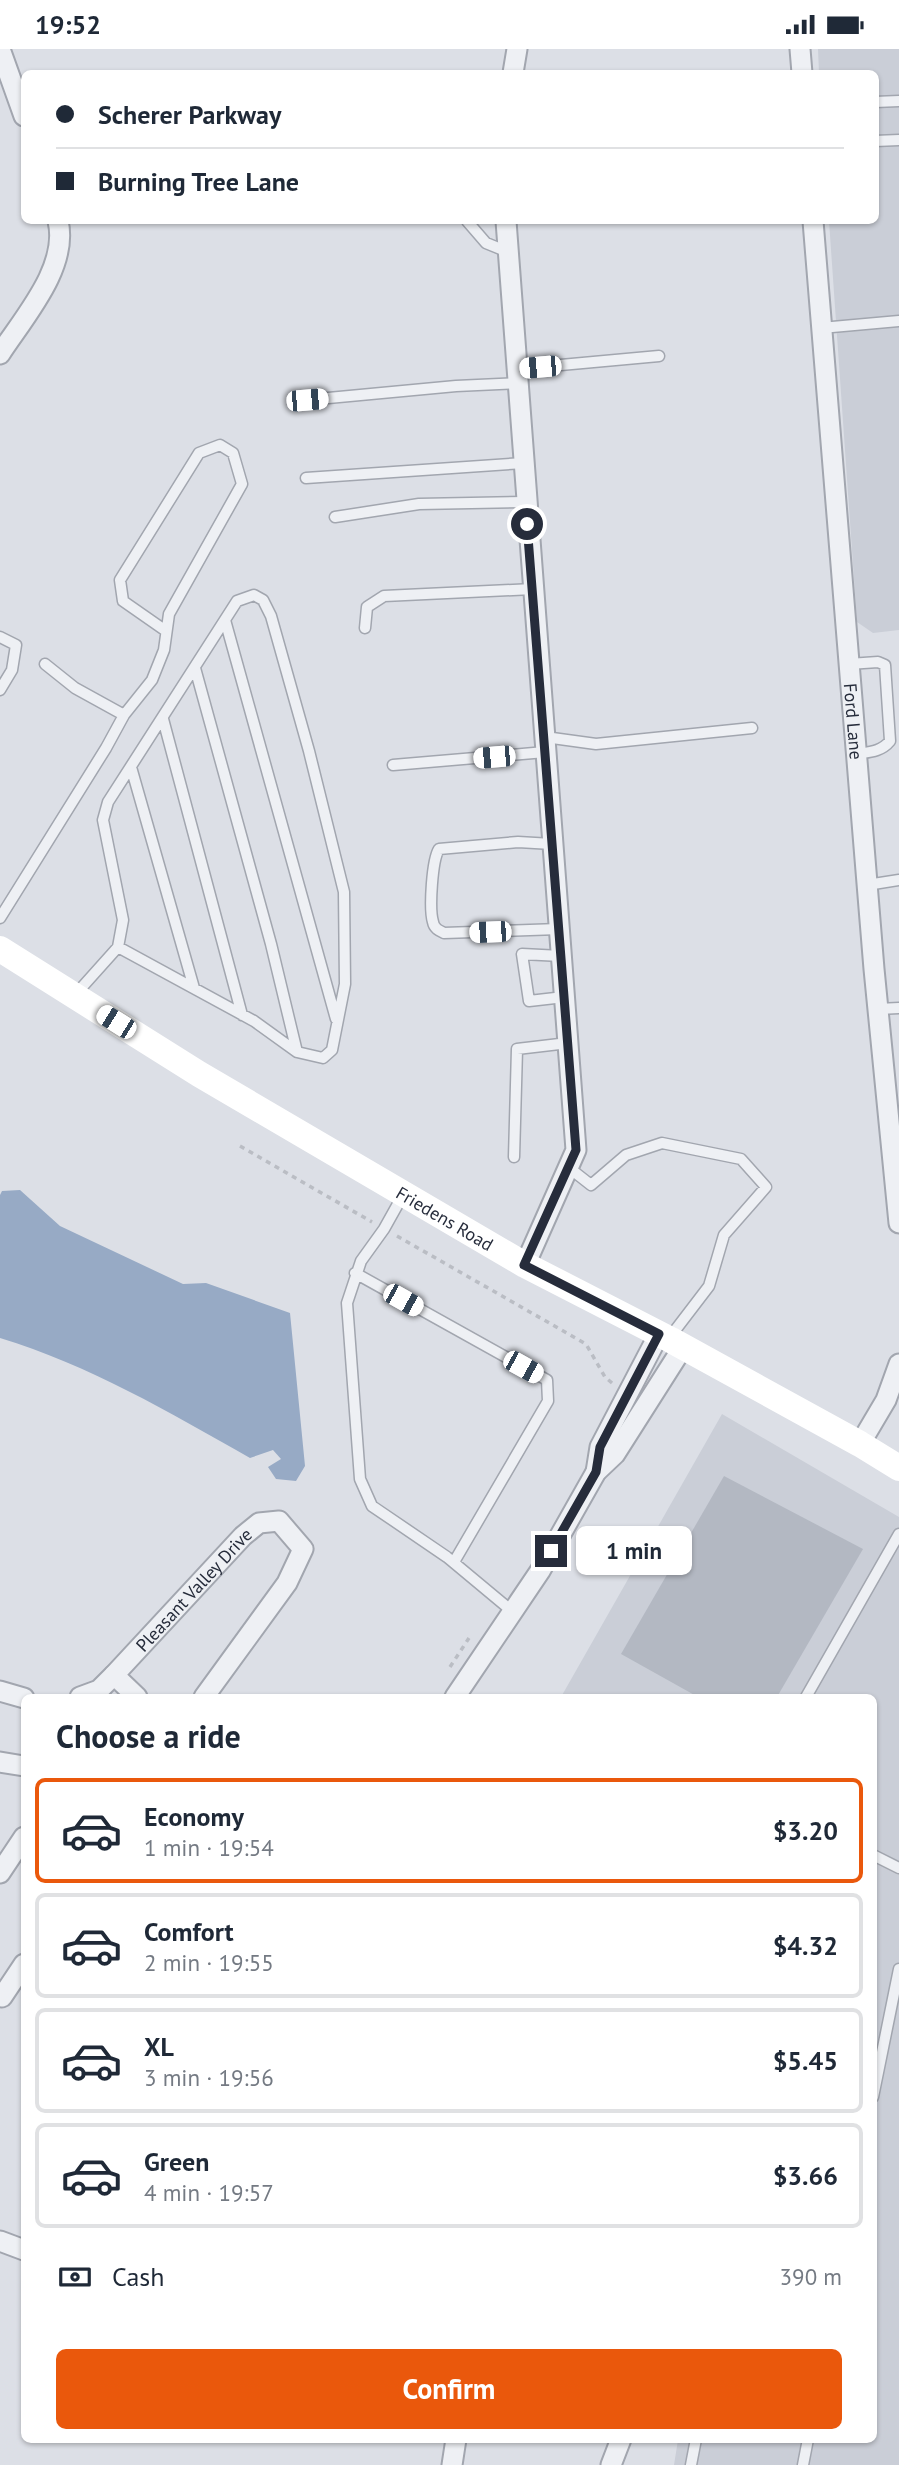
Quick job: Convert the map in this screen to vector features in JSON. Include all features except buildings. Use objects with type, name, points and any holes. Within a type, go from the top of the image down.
[{"type":"main road","name":"Friedens Road","points":[[0,949],[200,1074],[524,1265],[670,1340],[899,1468]]},
{"type":"street","points":[[0,49],[21,108]]},
{"type":"street","points":[[514,70],[517,49]]},
{"type":"street","points":[[800,49],[802,70]]},
{"type":"street","points":[[0,354],[57,263],[61,233],[59,224]]},
{"type":"street","points":[[506,224],[576,1150],[524,1265]]},
{"type":"street","name":"Ford Lane","points":[[813,224],[848,664],[899,1223]]},
{"type":"street","points":[[457,1694],[540,1571],[596,1472],[600,1447],[670,1340]]},
{"type":"street","points":[[860,1444],[886,1400],[899,1364]]},
{"type":"street","name":"Pleasant Valley Drive","points":[[88,1694],[99,1690],[114,1675],[243,1536],[260,1523],[279,1521],[303,1549],[287,1583],[206,1694]]},
{"type":"street","points":[[114,1675],[134,1694]]},
{"type":"street","points":[[0,1691],[21,1697]]},
{"type":"street","points":[[0,1762],[21,1766]]},
{"type":"street","points":[[0,1873],[21,1841]]},
{"type":"street","points":[[0,1996],[2,1997],[21,1968]]},
{"type":"street","points":[[0,2241],[21,2249]]},
{"type":"street","points":[[452,2465],[455,2443]]},
{"type":"street","points":[[611,2465],[619,2443]]},
{"type":"lane","points":[[879,102],[899,101]]},
{"type":"lane","points":[[879,141],[899,140]]},
{"type":"lane","points":[[470,224],[486,243],[508,252]]},
{"type":"lane","points":[[821,328],[899,321]]},
{"type":"lane","points":[[307,400],[456,386],[659,356]]},
{"type":"lane","points":[[0,918],[124,715],[152,680],[164,650],[169,614],[242,484],[233,453],[220,445],[199,453],[120,580],[123,601],[166,631]]},
{"type":"lane","points":[[306,478],[524,463]]},
{"type":"lane","points":[[335,517],[419,504],[526,502]]},
{"type":"lane","points":[[365,628],[367,607],[384,596],[533,589]]},
{"type":"lane","points":[[75,996],[118,947],[123,920],[103,820],[108,802],[237,601],[254,595],[264,600],[271,616],[309,751],[344,892],[345,984],[332,1051],[323,1058],[297,1052],[242,1015],[118,947]]},
{"type":"lane","points":[[225,620],[337,1023]]},
{"type":"lane","points":[[0,637],[16,645],[12,670],[0,690]]},
{"type":"lane","points":[[45,664],[75,688],[124,715]]},
{"type":"lane","points":[[848,664],[885,664],[890,741],[873,752],[856,754]]},
{"type":"lane","points":[[195,668],[271,944],[297,1052]]},
{"type":"lane","points":[[163,719],[242,1015]]},
{"type":"lane","points":[[393,765],[545,745],[597,744],[752,728]]},
{"type":"lane","points":[[131,767],[194,988]]},
{"type":"lane","points":[[552,844],[518,842],[439,849],[433,868],[432,921],[436,929],[444,933],[559,929]]},
{"type":"lane","points":[[867,885],[899,880]]},
{"type":"lane","points":[[561,956],[522,954],[529,1001],[564,997]]},
{"type":"lane","points":[[878,1009],[899,1008]]},
{"type":"lane","points":[[514,1157],[517,1049],[568,1044]]},
{"type":"lane","points":[[568,1167],[591,1185],[626,1155],[662,1143],[741,1159],[766,1187],[724,1235],[709,1286],[670,1340]]},
{"type":"lane","points":[[403,1195],[384,1229],[361,1261],[347,1303],[360,1479],[372,1506],[454,1562],[513,1612]]},
{"type":"lane","points":[[355,1273],[547,1380],[548,1401],[454,1562]]},
{"type":"lane","points":[[808,1694],[899,1534]]},
{"type":"lane","points":[[877,1857],[899,1868]]},
{"type":"lane","points":[[877,2077],[899,1969]]},
{"type":"lane","points":[[691,2465],[695,2443]]},
{"type":"lane","points":[[803,2465],[807,2443]]},
{"type":"path","points":[[240,1146],[586,1344],[604,1377],[616,1385]]},
{"type":"path","points":[[445,1677],[456,1655],[473,1633]]},
{"type":"shaded area","points":[[818,49],[899,49],[899,630],[873,633],[857,622],[829,224],[879,224],[879,70],[819,70]]},
{"type":"shaded area","points":[[722,1414],[899,1517],[899,2465],[674,2465],[678,2443],[877,2443],[877,1694],[563,1694]]},
{"type":"water","points":[[20,1190],[60,1226],[183,1284],[206,1283],[290,1313],[305,1466],[296,1481],[276,1479],[268,1467],[281,1459],[273,1450],[250,1458],[97,1376],[0,1338],[0,1195],[2,1191]]},
{"type":"route","points":[[527,524],[576,1150],[524,1265],[659,1334],[600,1447],[596,1472],[551,1551]]}]
